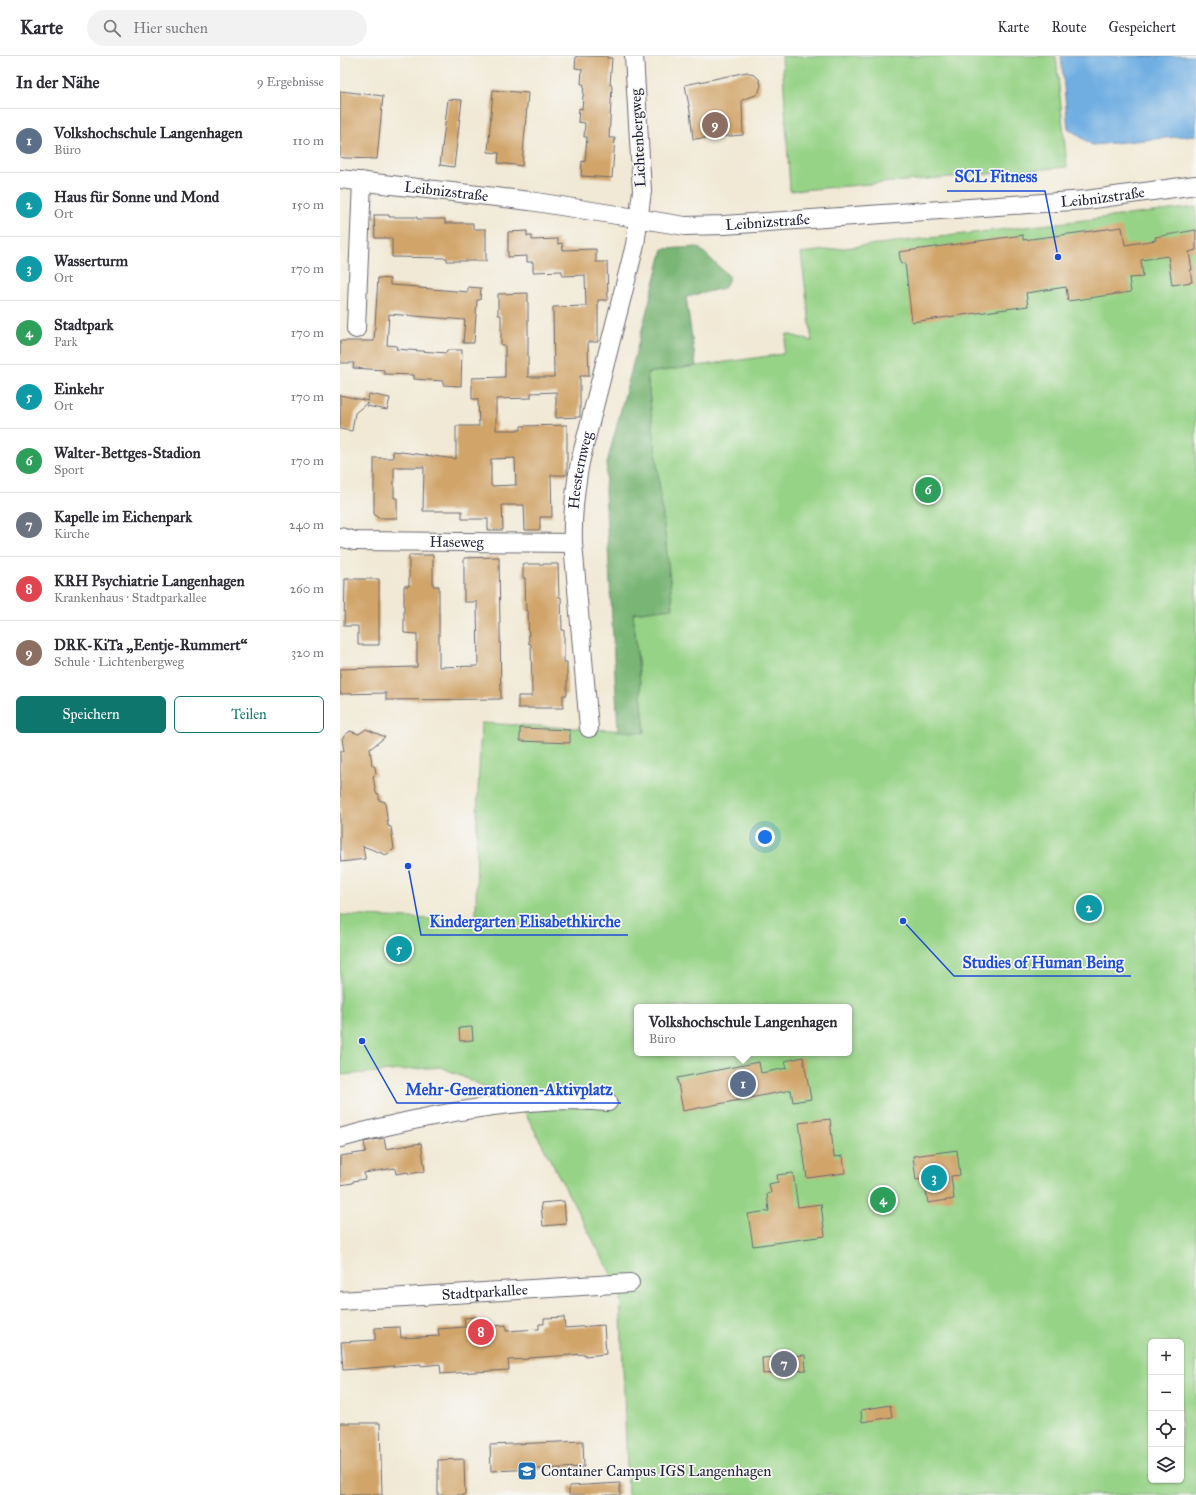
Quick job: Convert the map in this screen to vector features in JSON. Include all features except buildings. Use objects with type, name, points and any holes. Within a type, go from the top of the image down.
[{"type":"street","name":"Lichtenbergweg","points":[[634,56],[642,192],[639,220]]},
{"type":"street","name":"Leibnizstraße","points":[[340,179],[530,201],[639,220],[685,226],[724,225],[1086,200],[1196,185]]},
{"type":"street","points":[[356,329],[362,181]]},
{"type":"street","name":"Heesternweg","points":[[589,728],[572,518],[575,488],[580,462],[635,245],[639,220]]},
{"type":"street","name":"Haseweg","points":[[340,537],[355,541],[573,543]]},
{"type":"street","points":[[340,1138],[397,1122],[471,1108],[563,1100],[608,1102]]},
{"type":"street","name":"Stadtparkallee","points":[[340,1301],[630,1283]]},
{"type":"green space","points":[[782,56],[1056,56],[1067,167],[790,191]]},
{"type":"green space","points":[[1196,207],[1196,1495],[628,1495],[620,1291],[520,1103],[441,1067],[340,1075],[340,915],[476,921],[477,817],[481,723],[645,732],[633,613],[673,607],[647,373],[783,354],[787,334],[812,341],[801,253]]},
{"type":"green space","points":[[698,247],[730,277],[724,288],[686,297],[696,366],[647,373],[673,608],[633,613],[645,733],[618,731],[605,490],[607,463],[663,249]]},
{"type":"water","points":[[1061,56],[1196,56],[1196,135],[1092,145],[1068,128]]},
{"type":"place","name":"DRK-KiTa „Eentje-Rummert“","points":[[715,125]]},
{"type":"place","name":"SCL Fitness","points":[[1058,257]]},
{"type":"place","name":"Walter-Bettges-Stadion","points":[[928,490]]},
{"type":"place","name":"Kindergarten Elisabethkirche","points":[[408,866]]},
{"type":"place","name":"Haus für Sonne und Mond","points":[[1089,908]]},
{"type":"place","name":"Studies of Human Being","points":[[903,921]]},
{"type":"place","name":"Einkehr","points":[[399,949]]},
{"type":"place","name":"Mehr-Generationen-Aktivplatz","points":[[362,1041]]},
{"type":"place","name":"Volkshochschule Langenhagen","points":[[743,1084]]},
{"type":"place","name":"Wasserturm","points":[[934,1178]]},
{"type":"place","name":"Stadtpark","points":[[883,1200]]},
{"type":"place","name":"KRH Psychiatrie Langenhagen","points":[[481,1332]]},
{"type":"place","name":"Kapelle im Eichenpark","points":[[784,1364]]},
{"type":"place","name":"Container Campus IGS Langenhagen","points":[[527,1471]]}]
